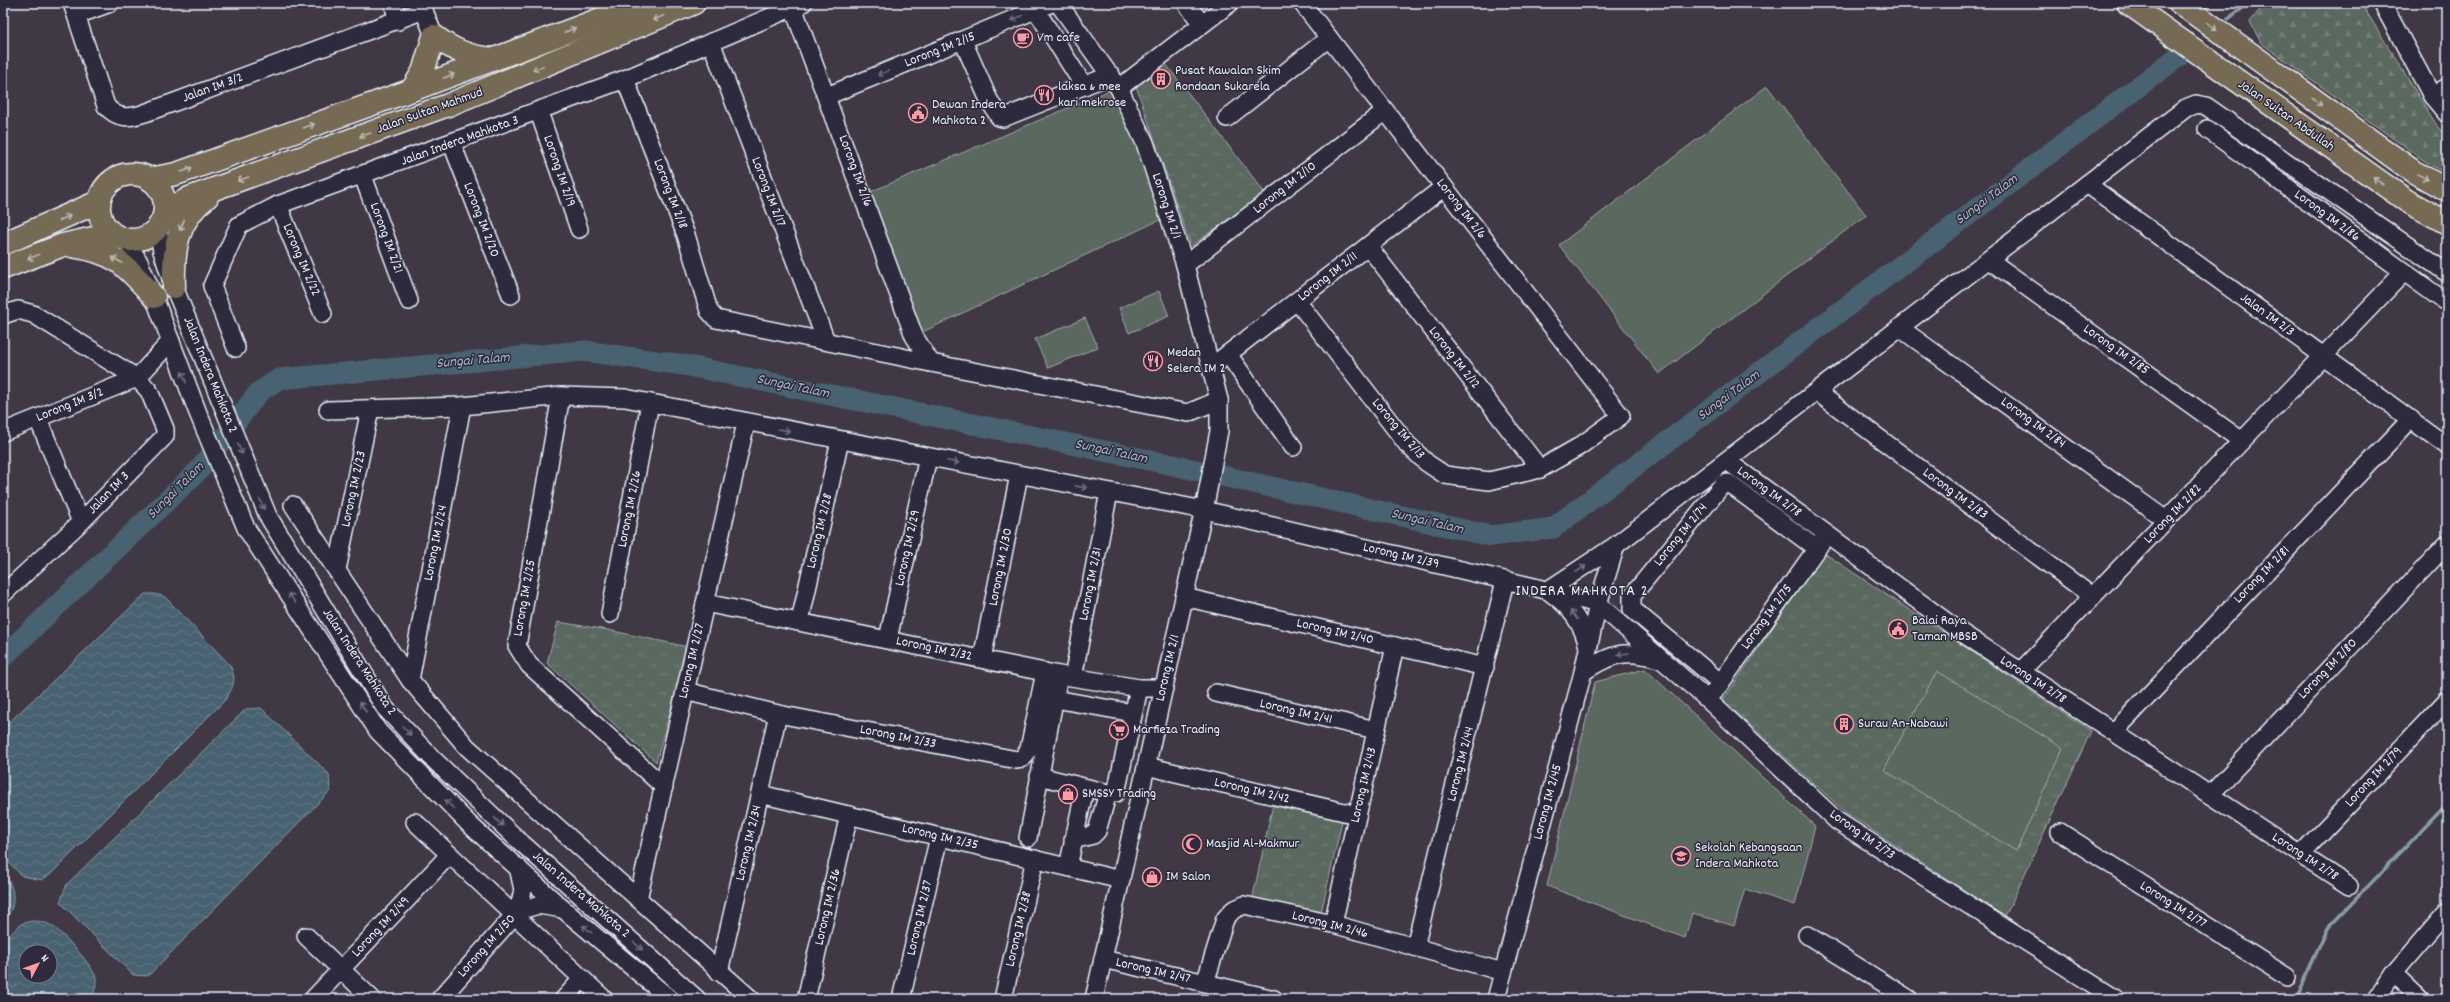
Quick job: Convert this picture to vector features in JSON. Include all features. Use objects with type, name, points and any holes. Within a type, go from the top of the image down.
[{"type":"main road","name":"Jalan Sultan Mahmud","points":[[149,179],[176,174],[412,90],[643,3]]},
{"type":"main road","name":"Jalan Sultan Mahmud","points":[[161,221],[189,198],[454,103],[694,3]]},
{"type":"main road","name":"Jalan Sultan Abdullah","points":[[2128,3],[2407,201],[2447,223]]},
{"type":"main road","points":[[2149,18],[2157,21],[2164,20],[2171,15],[2174,10],[2173,3]]},
{"type":"main road","name":"Jalan Sultan Abdullah","points":[[2180,3],[2414,172],[2447,190]]},
{"type":"main road","points":[[412,90],[423,72],[434,36],[454,50],[467,55],[494,59]]},
{"type":"main road","points":[[2245,49],[2223,44],[2216,47],[2214,54],[2252,92]]},
{"type":"main road","points":[[3,268],[63,245],[119,237],[138,240],[149,236],[161,221],[162,193],[149,179],[139,174],[128,174],[117,177],[108,183],[98,202],[101,219],[119,237]]},
{"type":"main road","points":[[174,287],[177,239],[186,218],[202,201],[219,188]]},
{"type":"main road","points":[[3,244],[98,202]]},
{"type":"main road","points":[[63,245],[86,248],[112,257],[125,265],[154,298]]},
{"type":"street","points":[[75,9],[110,3]]},
{"type":"street","points":[[393,3],[398,20]]},
{"type":"street","name":"Lorong IM 2/15","points":[[827,96],[1052,3]]},
{"type":"street","name":"Lorong IM 2/1","points":[[1058,3],[1115,81],[1145,144],[1185,265],[1219,400],[1219,432],[1205,505],[1094,999]]},
{"type":"street","points":[[1186,3],[1202,24]]},
{"type":"street","points":[[963,41],[988,98],[999,117],[1003,118],[1084,86],[1115,81],[1202,24],[1230,3]]},
{"type":"street","name":"Lorong IM 2/6","points":[[1302,3],[1621,416]]},
{"type":"street","points":[[2382,3],[2432,96],[2447,114]]},
{"type":"street","name":"Jalan Indera Mahkota 3","points":[[236,348],[212,286],[239,225],[278,205],[364,176],[625,80],[798,5]]},
{"type":"street","name":"Lorong IM 2/16","points":[[798,5],[827,96],[914,336],[931,364]]},
{"type":"street","points":[[423,7],[434,36]]},
{"type":"street","name":"Jalan IM 3/2","points":[[75,9],[106,106],[116,115],[124,118],[145,113],[398,20],[423,7]]},
{"type":"street","points":[[1036,10],[1084,86]]},
{"type":"street","points":[[1227,118],[1329,38]]},
{"type":"street","name":"Lorong IM 2/17","points":[[711,42],[826,342]]},
{"type":"street","name":"Lorong IM 2/18","points":[[625,80],[686,235],[709,311],[720,321],[826,342]]},
{"type":"street","points":[[2432,96],[2447,87]]},
{"type":"street","points":[[1588,648],[1579,622],[1568,607],[1548,590],[1616,545],[2186,108],[2196,104],[2206,106],[2447,272]]},
{"type":"street","name":"Lorong IM 2/10","points":[[1185,265],[1385,111]]},
{"type":"street","name":"Lorong IM 2/19","points":[[539,112],[579,229]]},
{"type":"street","name":"Lorong IM 2/86","points":[[2207,129],[2447,303]]},
{"type":"street","name":"Lorong IM 2/20","points":[[452,144],[511,295]]},
{"type":"street","name":"Lorong IM 2/21","points":[[364,176],[409,301]]},
{"type":"street","name":"Jalan IM 2/3","points":[[2087,184],[2447,446]]},
{"type":"street","name":"Lorong IM 2/11","points":[[1211,367],[1444,188]]},
{"type":"street","name":"Lorong IM 2/22","points":[[278,205],[323,314]]},
{"type":"street","name":"Jalan Indera Mahkota 2","points":[[161,221],[162,251],[174,287],[268,516],[385,708],[433,759],[516,838],[697,999]]},
{"type":"street","name":"Jalan Indera Mahkota 2","points":[[119,237],[139,262],[198,413],[246,528],[378,731],[469,824],[563,909],[670,999]]},
{"type":"street","name":"Lorong IM 2/12","points":[[1368,246],[1540,469]]},
{"type":"street","name":"Lorong IM 2/85","points":[[1989,260],[2242,441]]},
{"type":"street","name":"Lorong IM 2/82","points":[[2021,672],[2404,272]]},
{"type":"street","name":"Lorong IM 2/13","points":[[1297,301],[1407,444],[1427,463],[1445,475],[1489,481],[1540,469],[1580,446],[1621,416]]},
{"type":"street","points":[[3,315],[18,310],[33,314],[137,378],[171,341]]},
{"type":"street","name":"Lorong IM 2/84","points":[[1900,328],[2166,520]]},
{"type":"street","points":[[826,342],[931,364],[1188,413],[1219,400]]},
{"type":"street","points":[[1228,354],[1293,447]]},
{"type":"street","name":"Lorong IM 3/2","points":[[3,432],[137,378]]},
{"type":"street","name":"Jalan IM 3","points":[[3,594],[81,522],[165,436],[165,429],[149,391],[137,378]]},
{"type":"street","name":"Lorong IM 2/83","points":[[1817,392],[2093,597]]},
{"type":"street","name":"Lorong IM 2/39","points":[[328,410],[462,406],[562,396],[601,396],[650,404],[1109,492],[1205,505],[1505,581],[1548,590],[1598,604]]},
{"type":"street","name":"Lorong IM 2/25","points":[[562,396],[517,646],[529,665],[664,787]]},
{"type":"street","name":"Lorong IM 2/26","points":[[610,614],[650,404]]},
{"type":"street","name":"Lorong IM 2/24","points":[[410,680],[462,406]]},
{"type":"street","name":"Lorong IM 2/23","points":[[337,570],[370,409]]},
{"type":"street","points":[[38,418],[81,522]]},
{"type":"street","name":"Lorong IM 2/81","points":[[2114,732],[2411,419]]},
{"type":"street","name":"Lorong IM 2/27","points":[[638,899],[746,423]]},
{"type":"street","name":"Lorong IM 2/28","points":[[800,621],[840,440]]},
{"type":"street","name":"Lorong IM 2/29","points":[[888,639],[928,457]]},
{"type":"street","name":"Lorong IM 2/78","points":[[1727,461],[1962,634],[2349,886]]},
{"type":"street","name":"Lorong IM 2/30","points":[[982,659],[1019,475]]},
{"type":"street","name":"Lorong IM 2/74","points":[[1720,683],[1632,609],[1632,596],[1723,484],[1728,483],[1817,549]]},
{"type":"street","name":"Lorong IM 2/31","points":[[1059,675],[1109,492]]},
{"type":"street","points":[[293,505],[410,680],[467,747],[751,999]]},
{"type":"street","name":"Lorong IM 2/75","points":[[1708,700],[1827,534]]},
{"type":"street","name":"Lorong IM 2/80","points":[[2210,795],[2447,544]]},
{"type":"street","name":"Lorong IM 2/45","points":[[1496,999],[1583,672],[1598,604],[1616,545]]},
{"type":"street","name":"Lorong IM 2/44","points":[[1415,947],[1505,581]]},
{"type":"street","name":"Lorong IM 2/40","points":[[1184,597],[1485,667]]},
{"type":"street","name":"Lorong IM 2/32","points":[[705,603],[800,621],[1059,675],[1139,688],[1164,688]]},
{"type":"street","name":"Lorong IM 2/73","points":[[1598,604],[1708,700],[1837,821],[2099,994],[2116,999]]},
{"type":"street","name":"Lorong IM 2/43","points":[[1332,924],[1395,646]]},
{"type":"street","points":[[1583,672],[1614,655],[1629,652],[1661,660]]},
{"type":"street","points":[[1028,838],[1059,675]]},
{"type":"street","name":"Lorong IM 2/33","points":[[685,692],[778,714],[1017,760],[1023,758],[1029,749],[1059,675]]},
{"type":"street","points":[[1039,776],[1113,794],[1116,791],[1139,688]]},
{"type":"street","name":"Lorong IM 2/41","points":[[1216,693],[1376,730]]},
{"type":"street","points":[[1055,699],[1133,713]]},
{"type":"street","name":"Lorong IM 2/79","points":[[2301,854],[2447,700]]},
{"type":"street","name":"Lorong IM 2/34","points":[[719,972],[778,714]]},
{"type":"street","name":"Lorong IM 2/42","points":[[1146,766],[1357,815]]},
{"type":"street","points":[[1068,867],[1085,788]]},
{"type":"street","points":[[1074,840],[1093,835],[1097,831],[1108,793]]},
{"type":"street","name":"Lorong IM 2/35","points":[[760,794],[1121,880]]},
{"type":"street","name":"Lorong IM 2/36","points":[[806,999],[849,815]]},
{"type":"street","points":[[415,822],[449,856],[515,913],[604,999]]},
{"type":"street","name":"Lorong IM 2/77","points":[[2060,832],[2287,977]]},
{"type":"street","name":"Lorong IM 2/37","points":[[901,999],[939,837]]},
{"type":"street","name":"Lorong IM 2/49","points":[[313,999],[449,856]]},
{"type":"street","name":"Lorong IM 2/38","points":[[1003,999],[1035,859]]},
{"type":"street","points":[[515,913],[523,890],[518,867]]},
{"type":"street","points":[[515,913],[538,905],[563,909]]},
{"type":"street","name":"Lorong IM 2/46","points":[[1205,983],[1225,919],[1233,910],[1244,905],[1332,924],[1503,972]]},
{"type":"street","points":[[2377,999],[2394,973],[2447,911]]},
{"type":"street","name":"Lorong IM 2/50","points":[[440,999],[515,913]]},
{"type":"street","points":[[1807,934],[1909,999]]},
{"type":"street","points":[[306,936],[340,971],[372,999]]},
{"type":"street","name":"Lorong IM 2/47","points":[[1103,959],[1274,999]]},
{"type":"street","points":[[2394,973],[2421,999]]},
{"type":"street","points":[[564,999],[582,979]]},
{"type":"green space","points":[[2265,3],[2361,3],[2439,129],[2447,134],[2447,174],[2426,162],[2261,43],[2250,22]]},
{"type":"green space","points":[[1165,63],[1265,193],[1191,246],[1136,86]]},
{"type":"green space","points":[[1120,86],[1164,218],[914,336],[863,195]]},
{"type":"green space","points":[[1767,86],[1866,215],[1659,374],[1559,245]]},
{"type":"green space","points":[[1159,291],[1169,316],[1129,333],[1119,308]]},
{"type":"green space","points":[[1085,318],[1098,347],[1048,368],[1035,339]]},
{"type":"green space","points":[[1824,553],[2091,731],[2005,917],[1845,812],[1723,700]]},
{"type":"green space","points":[[558,622],[608,630],[688,647],[656,762],[547,663]]},
{"type":"green space","name":"Sekolah Kebangsaan Indera Mahkota","points":[[1645,669],[1815,826],[1795,905],[1745,889],[1734,926],[1692,913],[1685,938],[1547,886],[1595,682]]},
{"type":"green space","points":[[1937,671],[2063,748],[2016,851],[1884,770]]},
{"type":"green space","points":[[1273,804],[1343,817],[1320,917],[1252,901]]},
{"type":"water","points":[[145,594],[155,594],[165,597],[230,665],[234,679],[231,691],[225,700],[52,873],[42,880],[22,876],[3,856],[3,728]]},
{"type":"water","points":[[261,708],[329,774],[330,791],[148,976],[133,975],[60,902],[67,884],[246,709]]},
{"type":"water","points":[[3,873],[12,891],[13,904],[8,916],[3,922]]},
{"type":"water","points":[[31,921],[52,926],[70,942],[84,958],[94,973],[96,978],[96,986],[92,999],[3,999],[3,941],[21,924]]},
{"type":"waterway","name":"Sungai Talam","points":[[2228,19],[2249,3]]},
{"type":"waterway","name":"Sungai Talam","points":[[3,657],[200,469],[259,392],[279,379],[584,351],[684,365],[1173,465],[1491,536],[1553,528],[2179,56]]},
{"type":"waterway","points":[[2295,999],[2328,928],[2447,804]]},
{"type":"place","name":"Vm cafe","points":[[1023,38]]},
{"type":"place","name":"Pusat Kawalan Skim Rondaan Sukarela","points":[[1161,79]]},
{"type":"place","name":"laksa & mee kari mekrose","points":[[1044,95]]},
{"type":"place","name":"Dewan Indera Mahkota 2","points":[[918,113]]},
{"type":"place","name":"Medan Selera IM 2","points":[[1153,361]]},
{"type":"place","name":"Balai Raya Taman MBSB","points":[[1898,629]]},
{"type":"place","name":"Surau An-Nabawi","points":[[1844,724]]},
{"type":"place","name":"Marfieza Trading","points":[[1119,730]]},
{"type":"place","name":"SMSSY Trading","points":[[1068,794]]},
{"type":"place","name":"Masjid Al-Makmur","points":[[1192,844]]},
{"type":"place","name":"Sekolah Kebangsaan Indera Mahkota","points":[[1681,856]]},
{"type":"place","name":"IM Salon","points":[[1152,877]]},
{"type":"district","name":"INDERA MAHKOTA 2","points":[[1582,591]]}]
